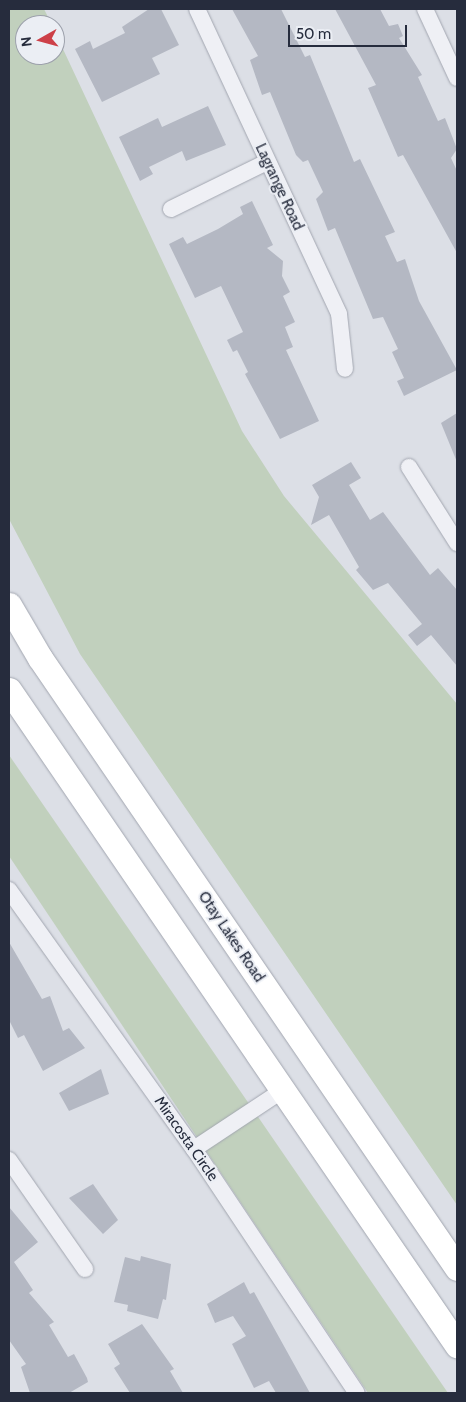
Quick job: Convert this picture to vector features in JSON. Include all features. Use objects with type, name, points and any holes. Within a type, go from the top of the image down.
[{"type":"main road","name":"Otay Lakes Road","points":[[9,605],[40,658],[457,1268]]},
{"type":"main road","points":[[9,690],[457,1345]]},
{"type":"street","name":"Lagrange Road","points":[[196,9],[339,314],[345,369]]},
{"type":"street","points":[[425,9],[457,78]]},
{"type":"street","points":[[171,209],[267,162]]},
{"type":"street","points":[[409,467],[457,543]]},
{"type":"street","name":"Miracosta Circle","points":[[9,890],[194,1149],[357,1393]]},
{"type":"street","points":[[194,1149],[283,1090]]},
{"type":"street","points":[[9,1160],[85,1269]]},
{"type":"green space","points":[[9,9],[44,9],[47,15],[15,15],[15,65],[65,65],[65,53],[242,431],[284,496],[457,704],[457,1205],[80,654],[9,519]]},
{"type":"green space","points":[[9,755],[448,1393],[368,1393],[9,856]]},
{"type":"building","points":[[149,9],[161,9],[179,45],[152,58],[160,74],[102,102],[75,49],[90,41],[93,49],[125,33],[122,27]]},
{"type":"building","points":[[232,9],[281,9],[305,57],[310,55],[354,162],[360,159],[395,232],[385,236],[397,262],[405,259],[419,301],[457,370],[404,396],[397,381],[404,378],[392,352],[398,349],[383,317],[373,319],[335,228],[328,231],[316,199],[323,192],[308,160],[303,162],[296,155],[270,92],[262,95],[250,60],[258,56]]},
{"type":"building","points":[[335,9],[380,9],[389,26],[398,24],[403,36],[399,38],[422,75],[418,77],[438,121],[445,118],[457,149],[451,158],[457,171],[457,253],[403,155],[398,157],[368,88],[376,85]]},
{"type":"building","points":[[208,106],[226,145],[186,161],[182,151],[149,167],[153,174],[140,181],[119,137],[158,118],[162,127]]},
{"type":"building","points":[[252,201],[273,245],[267,248],[283,261],[282,276],[290,292],[283,296],[295,322],[285,327],[293,347],[286,350],[319,421],[280,439],[245,374],[248,372],[237,350],[233,352],[227,340],[243,332],[221,286],[195,298],[169,244],[183,237],[187,244],[218,229],[243,214],[240,207]]},
{"type":"building","points":[[457,413],[457,462],[441,423]]},
{"type":"building","points":[[351,462],[361,478],[349,485],[370,520],[383,512],[430,575],[438,568],[457,590],[457,666],[431,635],[417,646],[408,635],[422,624],[388,583],[373,590],[356,570],[359,567],[329,515],[311,525],[319,497],[312,485]]},
{"type":"building","points":[[9,942],[42,999],[50,996],[63,1031],[69,1028],[85,1048],[43,1071],[24,1035],[18,1038],[9,1020]]},
{"type":"building","points":[[101,1069],[109,1094],[69,1111],[59,1093]]},
{"type":"building","points":[[93,1184],[118,1220],[103,1234],[69,1198]]},
{"type":"building","points":[[9,1207],[38,1242],[14,1262],[33,1290],[29,1293],[54,1322],[49,1325],[68,1357],[74,1354],[87,1378],[88,1382],[69,1393],[30,1393],[21,1367],[26,1364],[9,1340]]},
{"type":"building","points":[[141,1256],[171,1264],[166,1300],[163,1299],[158,1319],[127,1311],[128,1305],[114,1302],[125,1257],[140,1261]]},
{"type":"building","points":[[244,1282],[250,1294],[254,1292],[310,1393],[276,1393],[269,1381],[254,1388],[232,1344],[246,1336],[233,1316],[215,1323],[207,1304]]},
{"type":"building","points":[[142,1324],[174,1369],[170,1371],[183,1393],[130,1393],[114,1368],[120,1364],[108,1344]]}]
